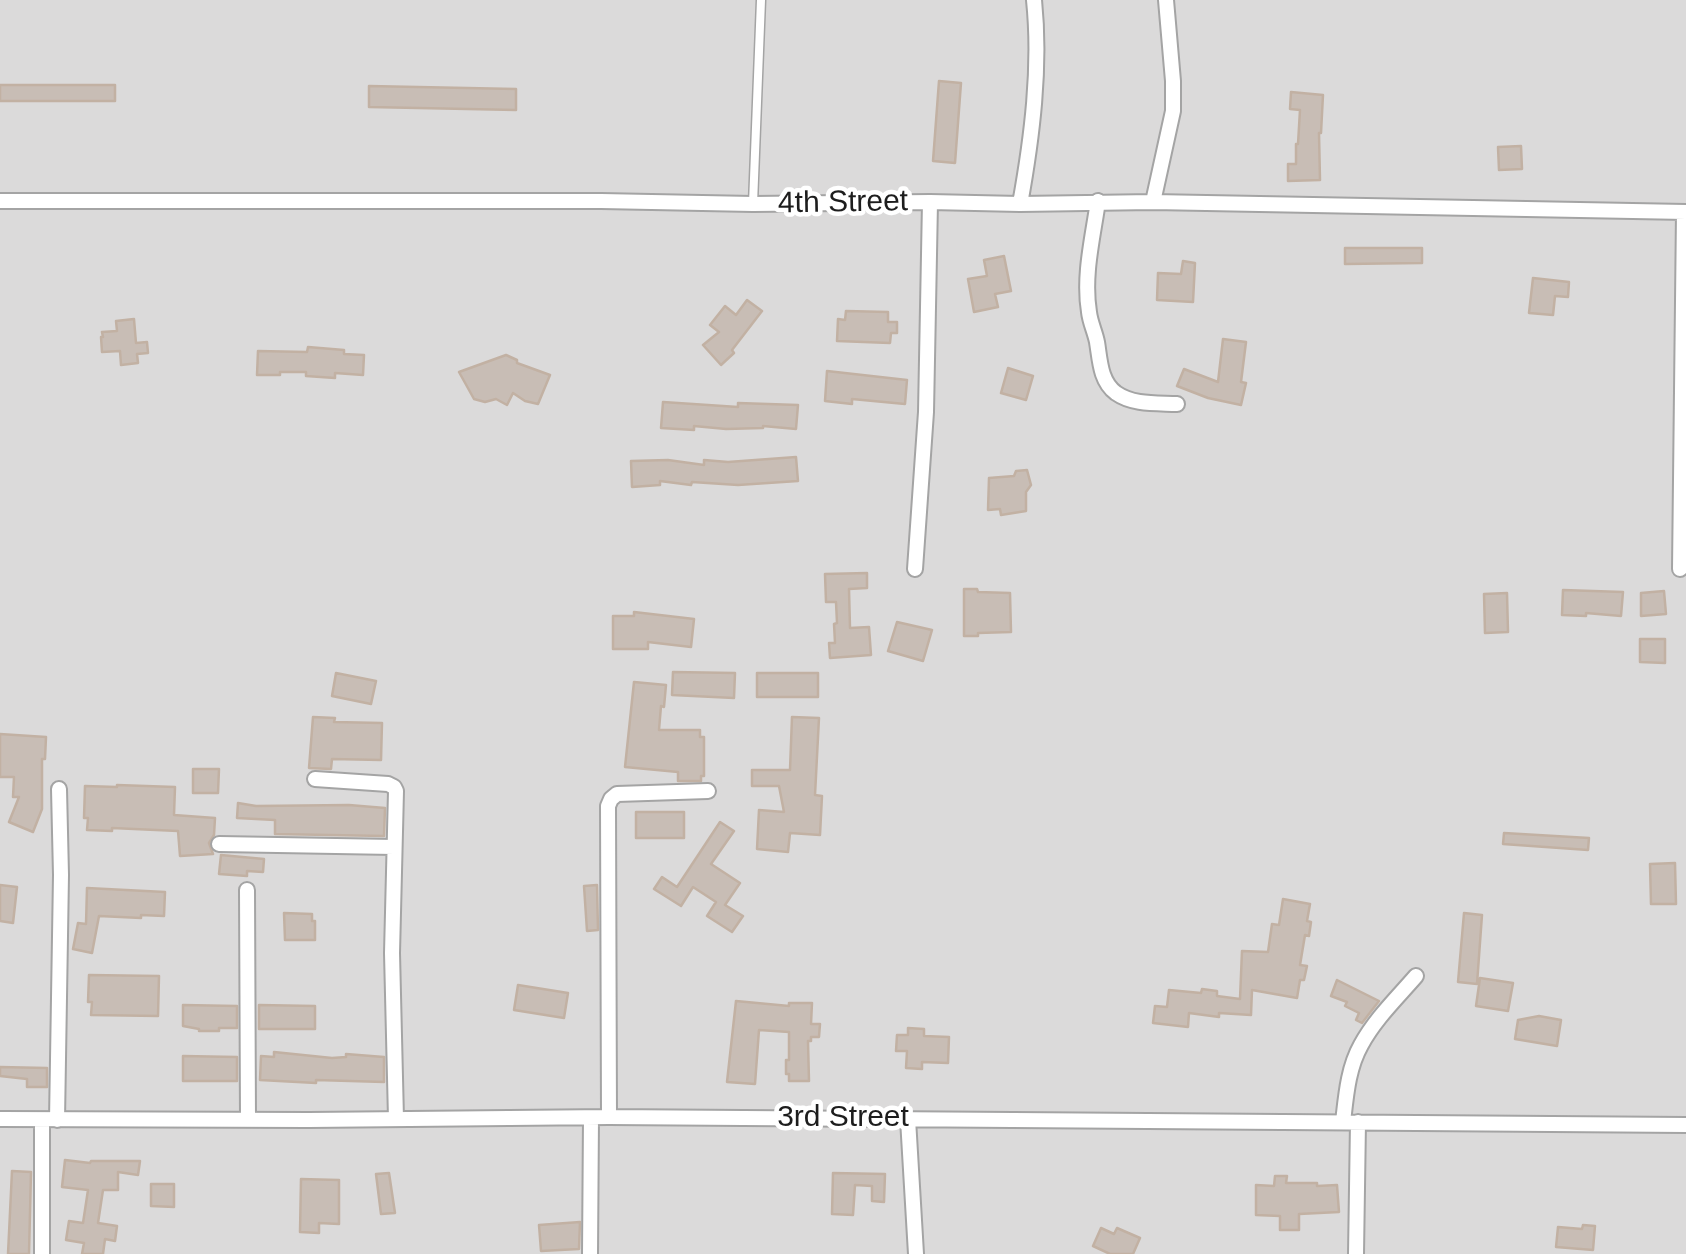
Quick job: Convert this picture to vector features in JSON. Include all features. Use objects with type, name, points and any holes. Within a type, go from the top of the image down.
[{"type":"street","points":[[1020,204],[1036,67],[1034,0]]},
{"type":"street","points":[[1153,202],[1173,111],[1166,0]]},
{"type":"street","name":"4th Street","points":[[0,201],[1098,201],[1685,212]]},
{"type":"street","points":[[1098,201],[1087,291],[1102,374],[1117,394],[1132,401],[1177,404]]},
{"type":"street","points":[[914,569],[926,412],[930,202]]},
{"type":"street","points":[[1680,569],[1685,212]]},
{"type":"street","points":[[315,779],[388,784],[396,792],[392,953],[396,1119]]},
{"type":"street","points":[[42,1254],[61,874],[59,790]]},
{"type":"street","points":[[609,1116],[608,806],[617,794],[708,791]]},
{"type":"street","points":[[219,844],[394,847]]},
{"type":"street","points":[[248,890],[248,1120]]},
{"type":"street","points":[[1356,1254],[1351,1070],[1360,1046],[1416,976]]},
{"type":"street","name":"3rd Street","points":[[0,1120],[609,1116],[1686,1125]]},
{"type":"street","points":[[590,1254],[592,1118]]},
{"type":"street","points":[[908,1119],[916,1254]]},
{"type":"lane","points":[[753,204],[761,0]]},
{"type":"shaded area","points":[[0,0],[1686,0],[1686,1254],[0,1254]]},
{"type":"building","points":[[939,81],[961,83],[955,163],[933,161]]},
{"type":"building","points":[[0,85],[115,85],[115,101],[0,101]]},
{"type":"building","points":[[369,86],[516,89],[516,110],[369,107]]},
{"type":"building","points":[[1291,92],[1323,95],[1320,180],[1288,181],[1288,164],[1296,164],[1300,110],[1290,109]]},
{"type":"building","points":[[1521,146],[1522,169],[1499,170],[1498,147]]},
{"type":"building","points":[[1345,248],[1422,248],[1422,263],[1345,264]]},
{"type":"building","points":[[1004,256],[1011,291],[995,294],[998,307],[974,312],[968,279],[987,276],[984,260]]},
{"type":"building","points":[[1183,261],[1195,263],[1193,302],[1157,300],[1158,273],[1181,274]]},
{"type":"building","points":[[1533,278],[1569,282],[1568,297],[1555,296],[1553,315],[1529,313]]},
{"type":"building","points":[[747,300],[762,311],[732,350],[734,353],[721,365],[703,345],[719,332],[710,325],[725,306],[736,315]]},
{"type":"building","points":[[846,311],[888,312],[888,322],[897,322],[897,333],[891,333],[890,343],[837,341],[838,319],[845,320]]},
{"type":"building","points":[[134,319],[136,343],[147,342],[148,353],[137,354],[138,363],[121,365],[120,351],[102,352],[102,332],[117,331],[116,321]]},
{"type":"building","points":[[1223,339],[1246,342],[1241,382],[1246,383],[1241,405],[1177,386],[1184,369],[1218,382]]},
{"type":"building","points":[[308,347],[364,355],[363,375],[257,375],[258,351],[307,352]]},
{"type":"building","points":[[506,355],[550,375],[538,404],[513,393],[507,405],[496,399],[474,399],[459,372]]},
{"type":"building","points":[[1008,368],[1033,376],[1026,400],[1001,393]]},
{"type":"building","points":[[827,371],[907,380],[905,404],[852,399],[852,404],[825,401]]},
{"type":"building","points":[[663,402],[738,407],[738,403],[798,405],[796,429],[661,428]]},
{"type":"building","points":[[796,457],[798,481],[691,485],[660,481],[660,485],[632,487],[631,461],[668,460],[704,465],[704,460]]},
{"type":"building","points":[[1027,470],[1031,485],[1026,492],[1026,511],[1001,515],[1000,509],[988,510],[989,478],[1014,476],[1016,471]]},
{"type":"building","points":[[867,573],[867,588],[849,589],[850,628],[869,627],[871,655],[830,658],[829,643],[835,643],[836,602],[826,602],[825,574]]},
{"type":"building","points":[[964,589],[1010,593],[1011,632],[964,636]]},
{"type":"building","points":[[1563,590],[1623,592],[1621,616],[1562,615]]},
{"type":"building","points":[[1664,591],[1666,614],[1641,616],[1641,593]]},
{"type":"building","points":[[1507,593],[1508,632],[1485,633],[1484,594]]},
{"type":"building","points":[[634,612],[694,619],[691,647],[648,642],[648,649],[613,649],[613,616],[634,616]]},
{"type":"building","points":[[897,622],[932,630],[923,661],[888,651]]},
{"type":"building","points":[[1640,639],[1665,639],[1665,663],[1640,662]]},
{"type":"building","points":[[673,672],[735,673],[734,698],[672,695]]},
{"type":"building","points":[[336,673],[376,681],[371,704],[332,696]]},
{"type":"building","points":[[757,673],[818,673],[818,697],[757,697]]},
{"type":"building","points":[[634,682],[666,685],[659,730],[700,730],[700,737],[704,737],[701,781],[678,781],[678,772],[625,767]]},
{"type":"building","points":[[313,717],[335,718],[334,722],[382,723],[381,760],[332,759],[331,769],[309,768]]},
{"type":"building","points":[[792,717],[819,718],[815,795],[822,796],[820,835],[790,833],[788,852],[757,849],[759,810],[784,812],[779,786],[752,786],[752,770],[790,770]]},
{"type":"building","points":[[0,734],[46,737],[42,809],[33,832],[9,822],[19,797],[13,797],[14,777],[0,777]]},
{"type":"building","points":[[193,769],[219,769],[218,793],[193,793]]},
{"type":"building","points":[[85,786],[175,787],[174,815],[215,818],[209,843],[213,854],[180,856],[178,831],[87,830]]},
{"type":"building","points":[[238,803],[385,808],[384,836],[275,834],[275,820],[237,818]]},
{"type":"building","points":[[636,812],[684,812],[684,838],[636,838]]},
{"type":"building","points":[[720,822],[734,831],[711,864],[740,883],[725,905],[743,916],[732,932],[707,916],[716,902],[693,887],[681,906],[654,889],[662,877],[677,887]]},
{"type":"building","points":[[1504,833],[1589,838],[1588,850],[1503,844]]},
{"type":"building","points":[[221,855],[264,859],[263,872],[247,871],[247,876],[219,874]]},
{"type":"building","points":[[1675,863],[1676,904],[1651,904],[1650,864]]},
{"type":"building","points":[[0,885],[17,887],[13,923],[0,921]]},
{"type":"building","points":[[597,885],[598,930],[587,931],[584,886]]},
{"type":"building","points":[[87,888],[165,892],[164,916],[99,916],[92,953],[73,949],[78,923],[86,924]]},
{"type":"building","points":[[1283,899],[1310,904],[1309,936],[1305,935],[1300,965],[1307,966],[1297,998],[1252,990],[1251,1015],[1219,1013],[1219,1017],[1189,1013],[1188,1027],[1153,1023],[1155,1006],[1167,1007],[1169,990],[1201,993],[1202,989],[1240,999],[1242,951],[1268,952],[1272,924],[1279,925]]},
{"type":"building","points":[[284,913],[312,914],[315,940],[285,940]]},
{"type":"building","points":[[1464,913],[1482,915],[1477,984],[1458,982]]},
{"type":"building","points":[[89,975],[159,976],[158,1016],[91,1015]]},
{"type":"building","points":[[1480,978],[1513,983],[1508,1011],[1476,1006]]},
{"type":"building","points":[[1337,980],[1379,1001],[1362,1023],[1356,1020],[1359,1013],[1345,1006],[1347,1002],[1331,996]]},
{"type":"building","points":[[518,985],[568,993],[564,1018],[514,1010]]},
{"type":"building","points":[[736,1001],[789,1006],[812,1003],[811,1024],[820,1024],[819,1037],[808,1041],[809,1081],[789,1081],[786,1074],[789,1032],[759,1030],[755,1084],[727,1082]]},
{"type":"building","points":[[183,1005],[237,1006],[237,1028],[199,1031],[183,1026]]},
{"type":"building","points":[[259,1005],[315,1006],[315,1029],[259,1029]]},
{"type":"building","points":[[1539,1016],[1561,1020],[1557,1046],[1515,1039],[1518,1020]]},
{"type":"building","points":[[908,1028],[924,1029],[924,1036],[949,1037],[948,1063],[922,1062],[922,1069],[906,1068],[907,1051],[896,1051],[897,1035],[908,1035]]},
{"type":"building","points":[[274,1052],[332,1058],[346,1054],[384,1057],[384,1082],[260,1080],[261,1056],[274,1057]]},
{"type":"building","points":[[183,1056],[237,1057],[237,1081],[183,1081]]},
{"type":"building","points":[[0,1067],[47,1068],[47,1087],[27,1087],[27,1079],[0,1076]]},
{"type":"building","points":[[65,1160],[140,1161],[138,1175],[118,1172],[118,1190],[103,1190],[98,1223],[117,1226],[115,1241],[105,1239],[103,1254],[82,1254],[84,1243],[66,1240],[69,1221],[83,1223],[88,1190],[62,1187]]},
{"type":"building","points":[[12,1171],[31,1172],[29,1254],[8,1254]]},
{"type":"building","points":[[389,1173],[395,1213],[381,1214],[376,1174]]},
{"type":"building","points":[[833,1173],[885,1174],[884,1202],[872,1201],[872,1186],[855,1185],[853,1215],[832,1214]]},
{"type":"building","points":[[1275,1176],[1287,1176],[1286,1183],[1337,1185],[1339,1212],[1299,1214],[1299,1230],[1280,1230],[1280,1216],[1256,1215],[1256,1185],[1274,1186]]},
{"type":"building","points":[[301,1179],[339,1180],[339,1224],[319,1223],[319,1233],[300,1232]]},
{"type":"building","points":[[151,1184],[174,1184],[174,1207],[151,1206]]},
{"type":"building","points":[[580,1222],[579,1249],[541,1251],[539,1225]]},
{"type":"building","points":[[1583,1225],[1595,1226],[1593,1250],[1556,1247],[1558,1227],[1582,1229]]},
{"type":"building","points":[[1101,1228],[1114,1234],[1117,1228],[1140,1238],[1133,1254],[1110,1254],[1093,1246]]}]
